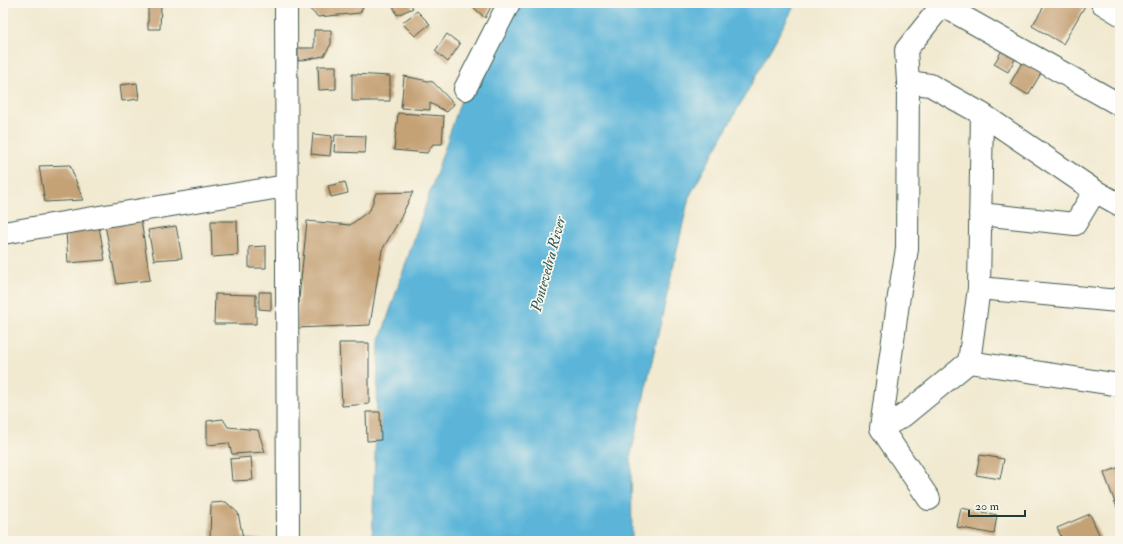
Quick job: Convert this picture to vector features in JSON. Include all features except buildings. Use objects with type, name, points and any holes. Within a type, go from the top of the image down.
[{"type":"street","points":[[286,3],[288,541]]},
{"type":"street","points":[[465,89],[508,3]]},
{"type":"street","points":[[1102,3],[1120,14]]},
{"type":"street","points":[[929,499],[881,428],[907,249],[908,82],[906,50],[943,4],[1120,105]]},
{"type":"street","points":[[908,82],[930,85],[982,114],[1096,191],[1120,205]]},
{"type":"street","points":[[881,428],[903,416],[970,362],[979,288],[982,114]]},
{"type":"street","points":[[3,233],[286,186]]},
{"type":"street","points":[[980,214],[1075,224],[1096,191]]},
{"type":"street","points":[[979,288],[1118,301],[1120,298]]},
{"type":"street","points":[[970,362],[1120,385]]},
{"type":"water","name":"Pontevedra River","points":[[509,3],[796,3],[689,197],[631,454],[632,541],[372,541],[379,343],[460,103]]}]
